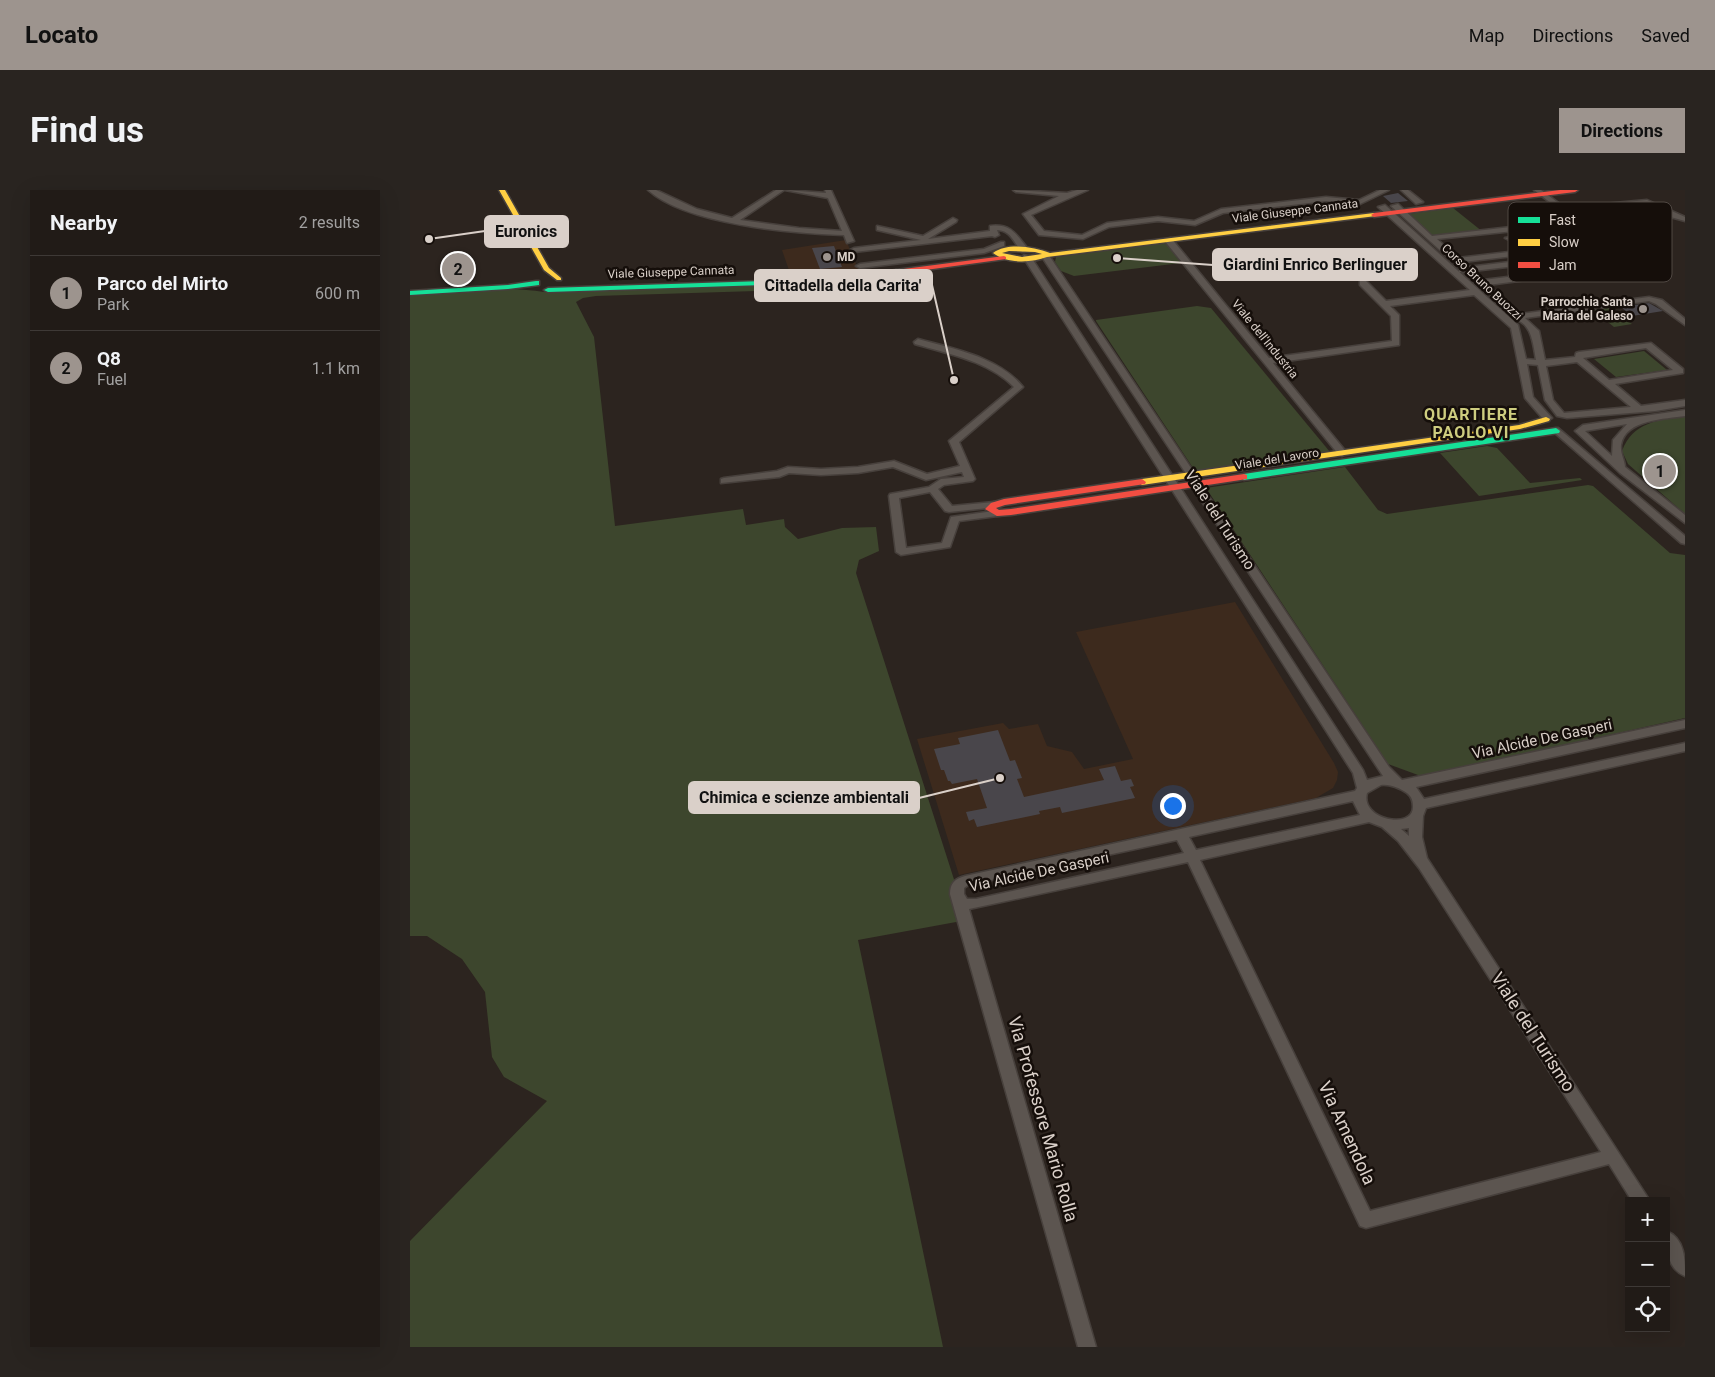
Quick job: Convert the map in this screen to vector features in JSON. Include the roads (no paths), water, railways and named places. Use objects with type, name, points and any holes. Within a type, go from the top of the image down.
[{"type":"street","points":[[502,190],[546,268],[560,280]]},
{"type":"street","points":[[651,190],[684,206],[732,220],[787,229],[847,234]]},
{"type":"street","points":[[732,220],[781,190]]},
{"type":"street","points":[[788,190],[830,193],[861,268]]},
{"type":"street","points":[[1016,190],[1068,195]]},
{"type":"street","points":[[1085,190],[1068,195],[1027,214],[1042,233],[1085,240]]},
{"type":"street","points":[[1365,205],[1386,190]]},
{"type":"street","points":[[1404,190],[1419,202]]},
{"type":"street","name":"Viale Giuseppe Cannata","points":[[1044,254],[1085,240],[1365,205],[1392,209],[1419,202],[1521,190]]},
{"type":"street","name":"Viale Giuseppe Cannata","points":[[541,286],[547,278],[579,283],[606,284],[797,277],[1001,251],[1044,254],[1168,240],[1392,209],[1540,192],[1575,190]]},
{"type":"street","points":[[1540,192],[1553,202]]},
{"type":"street","name":"Corso Bruno Buozzi","points":[[1392,209],[1430,238],[1535,331],[1549,400],[1564,415],[1582,422],[1581,430]]},
{"type":"street","name":"Corso Bruno Buozzi","points":[[1392,209],[1436,256],[1515,327],[1529,398],[1546,418],[1547,425],[1557,431]]},
{"type":"street","points":[[1672,215],[1685,219]]},
{"type":"street","points":[[925,240],[953,220]]},
{"type":"street","name":"Viale del Turismo","points":[[994,233],[993,228],[1003,226],[1010,228],[1359,773],[1361,791]]},
{"type":"street","points":[[880,228],[925,240]]},
{"type":"street","points":[[1430,238],[1508,229]]},
{"type":"street","points":[[854,250],[994,233],[1001,251]]},
{"type":"street","points":[[1458,244],[1508,238]]},
{"type":"street","name":"Viale dell'Industria","points":[[1168,240],[1342,453]]},
{"type":"street","points":[[1439,246],[1449,245]]},
{"type":"street","points":[[1436,256],[1508,246]]},
{"type":"street","name":"Viale Giuseppe Cannata","points":[[410,293],[541,286],[829,281],[1001,251]]},
{"type":"street","name":"Viale del Turismo","points":[[1044,254],[1071,298],[1385,770],[1401,784]]},
{"type":"street","points":[[1456,261],[1508,254]]},
{"type":"street","points":[[1453,271],[1508,265]]},
{"type":"street","points":[[541,286],[546,268]]},
{"type":"street","points":[[1481,283],[1508,280]]},
{"type":"street","points":[[1267,361],[1396,342],[1395,315],[1363,282]]},
{"type":"street","points":[[1381,300],[1469,286]]},
{"type":"street","points":[[1381,300],[1476,292]]},
{"type":"street","points":[[1055,300],[1071,298]]},
{"type":"street","points":[[1505,318],[1649,299],[1659,302],[1681,317]]},
{"type":"street","points":[[1571,302],[1578,308]]},
{"type":"street","points":[[918,342],[979,361],[1012,378],[1019,387],[954,441],[970,478],[941,482],[932,489],[894,496],[901,552],[946,545],[952,514],[932,489]]},
{"type":"street","points":[[1579,359],[1580,355],[1648,345],[1683,371]]},
{"type":"street","points":[[1522,361],[1542,363],[1579,359],[1639,409]]},
{"type":"street","points":[[1607,383],[1683,371]]},
{"type":"street","points":[[1108,382],[1127,380]]},
{"type":"street","points":[[1546,418],[1685,403]]},
{"type":"street","points":[[1557,431],[1570,433],[1685,413]]},
{"type":"street","name":"Viale del Lavoro","points":[[1193,480],[1342,453],[1520,427],[1546,418]]},
{"type":"street","points":[[1623,471],[1615,453],[1616,444],[1619,436],[1641,420]]},
{"type":"street","points":[[1581,430],[1623,471],[1685,520]]},
{"type":"street","points":[[1557,431],[1684,540]]},
{"type":"street","name":"Viale del Lavoro","points":[[952,514],[1174,483],[1180,476],[1193,480],[1557,431]]},
{"type":"street","points":[[724,481],[779,474],[788,470],[821,472],[858,470],[894,464],[926,477],[966,468]]},
{"type":"street","name":"Via Alcide De Gasperi","points":[[1401,784],[1685,724]]},
{"type":"street","points":[[1419,810],[1413,791],[1401,784],[1377,781],[1361,791],[1361,806],[1370,817],[1387,824],[1405,824],[1419,810],[1685,746]]},
{"type":"street","name":"Via Alcide De Gasperi","points":[[1361,791],[1181,834],[965,881],[958,885],[956,891],[960,902],[968,905],[976,904],[1370,817]]},
{"type":"street","name":"Viale del Turismo","points":[[1419,810],[1415,837],[1424,864]]},
{"type":"street","name":"Viale del Turismo","points":[[1387,824],[1403,838],[1424,864],[1639,1197]]},
{"type":"street","name":"Via Amendola","points":[[1181,834],[1366,1220],[1612,1156]]},
{"type":"street","name":"Via Professore Mario Rolla","points":[[960,902],[1087,1347]]},
{"type":"street","points":[[1668,1242],[1685,1268]]},
{"type":"place","name":"Euronics","points":[[429,239]]},
{"type":"place","name":"MD","points":[[827,257]]},
{"type":"place","name":"Giardini Enrico Berlinguer","points":[[1117,258]]},
{"type":"place","name":"Q8","points":[[458,269]]},
{"type":"place","name":"Parrocchia Santa Maria del Galeso","points":[[1643,309]]},
{"type":"place","name":"Cittadella della Carita'","points":[[954,380]]},
{"type":"place","name":"Parco del Mirto","points":[[1660,471]]},
{"type":"place","name":"Chimica e scienze ambientali","points":[[1000,778]]},
{"type":"district","name":"QUARTIERE PAOLO VI","points":[[1471,423]]}]
